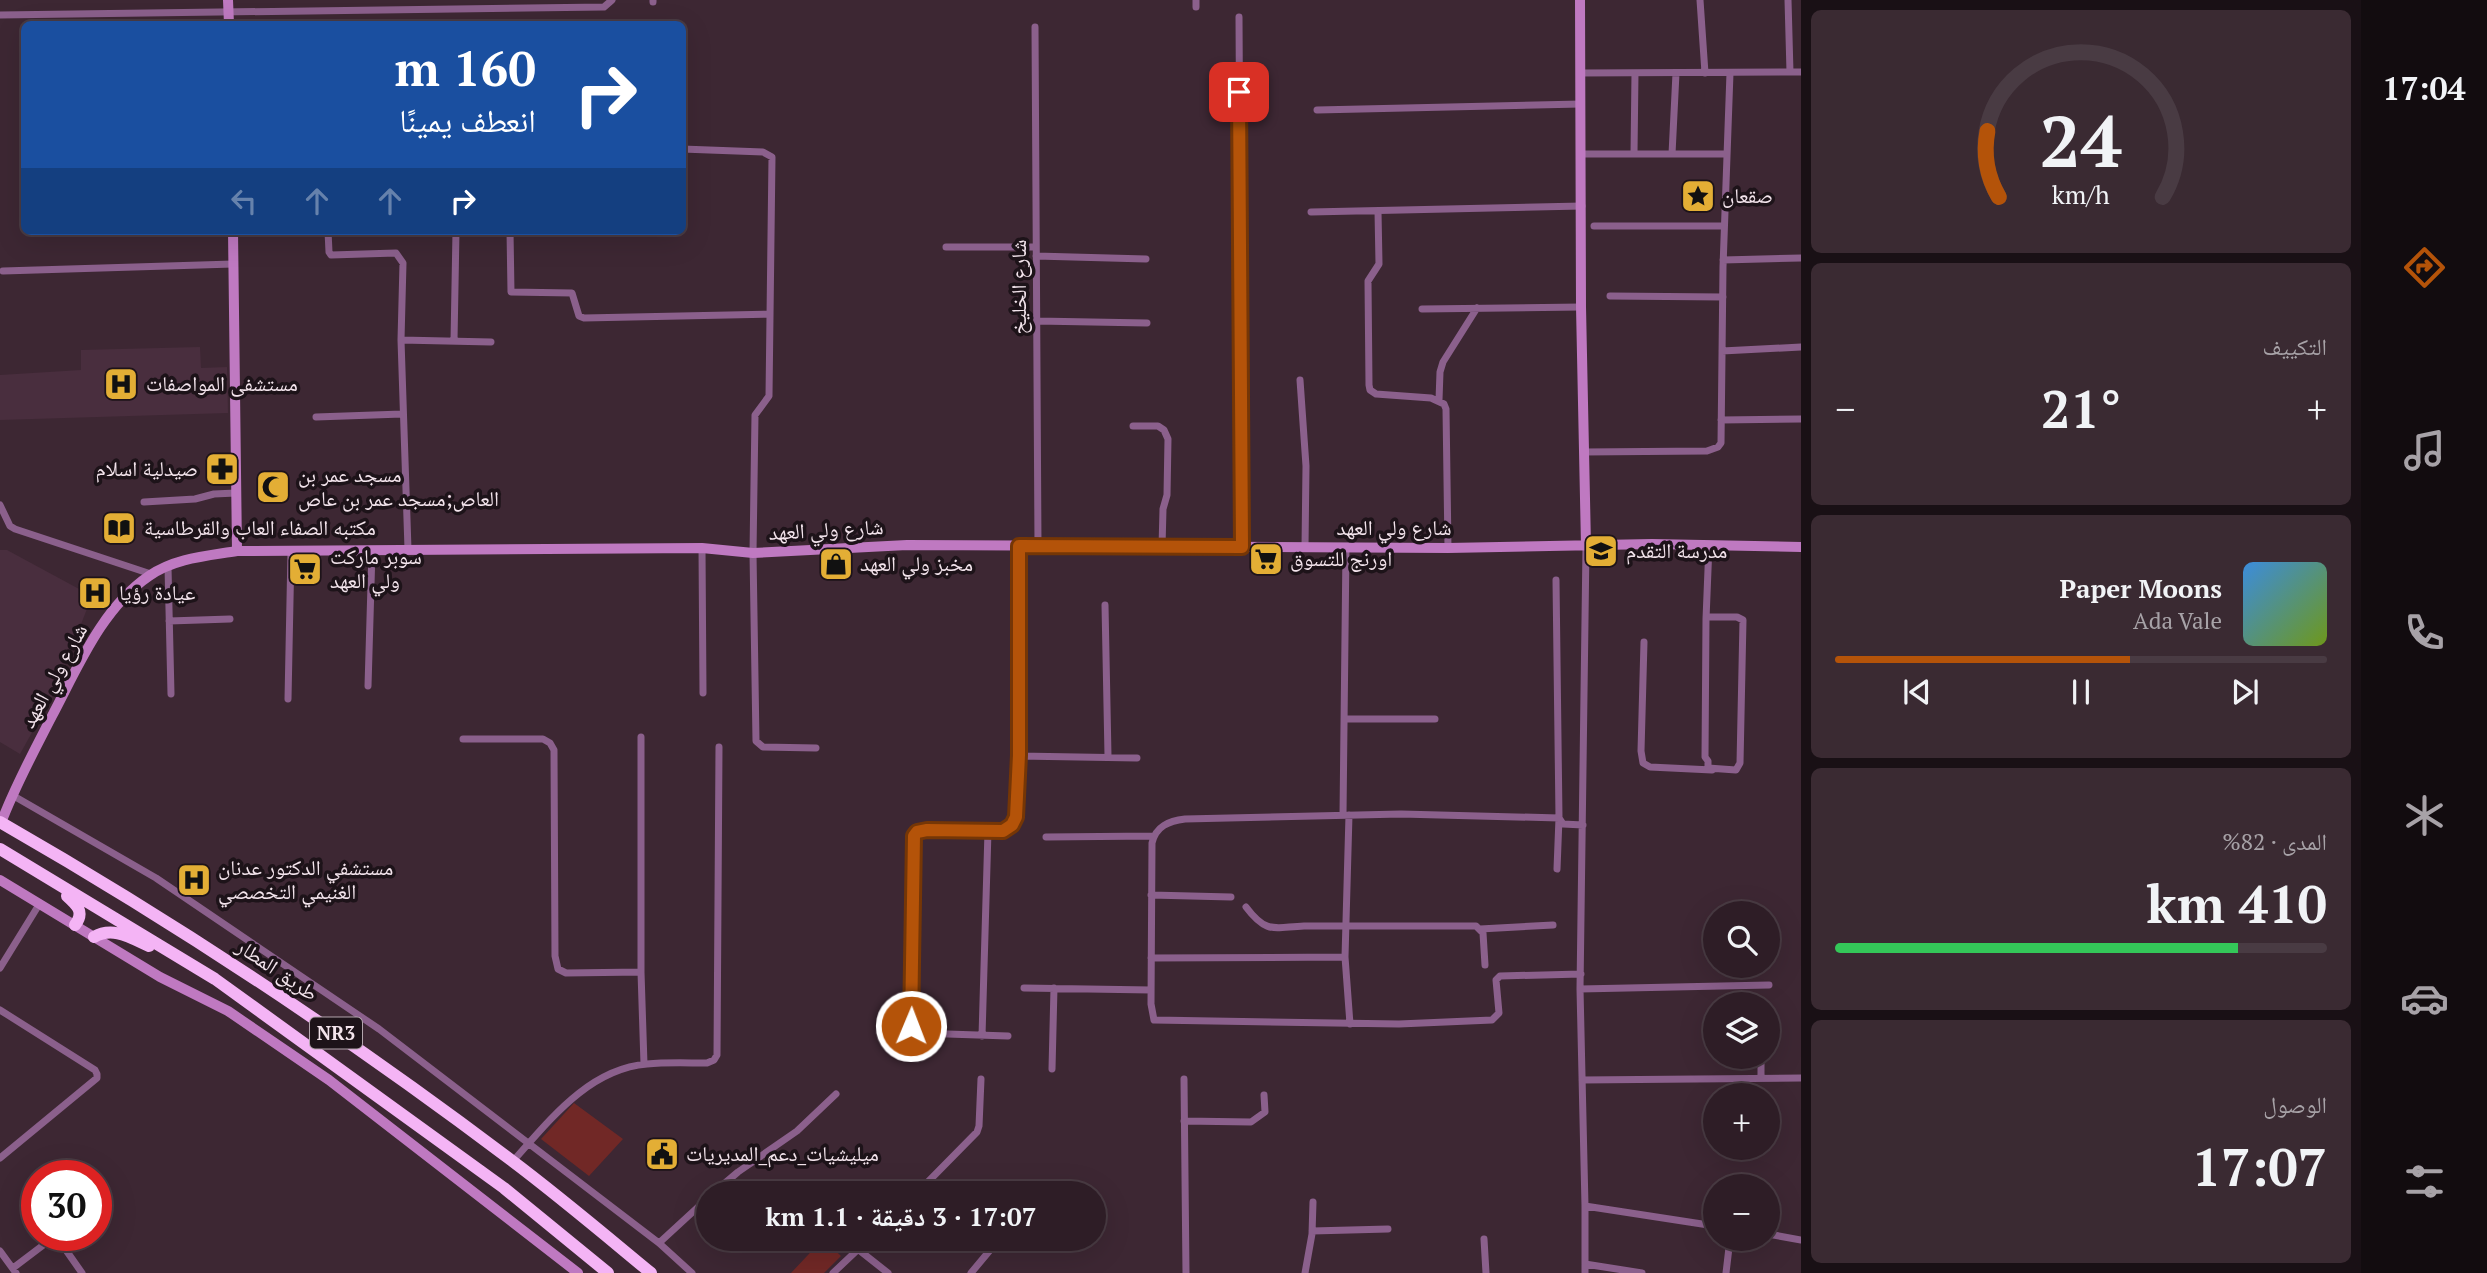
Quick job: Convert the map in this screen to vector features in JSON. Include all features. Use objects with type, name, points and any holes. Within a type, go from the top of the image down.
[{"type":"highway","name":"طريق المطار","points":[[0,822],[212,949],[351,1043],[513,1161],[651,1273]]},
{"type":"highway","name":"طريق المطار","points":[[0,849],[192,965],[358,1081],[504,1188],[608,1273]]},
{"type":"highway","points":[[46,877],[78,906],[80,917],[75,925]]},
{"type":"highway","points":[[94,937],[103,933],[118,933],[192,965]]},
{"type":"main road","points":[[228,0],[229,21]]},
{"type":"main road","points":[[1580,0],[1581,307],[1586,546]]},
{"type":"main road","points":[[233,235],[237,551]]},
{"type":"main road","name":"شارع ولي العهد","points":[[0,822],[99,632],[119,603],[151,574],[185,559],[237,551],[702,548],[753,553],[907,545],[1801,547]]},
{"type":"main road","points":[[0,788],[12,795]]},
{"type":"main road","points":[[0,880],[160,977],[228,1011],[307,1065],[578,1273]]},
{"type":"street","points":[[0,15],[228,12],[479,4],[604,6],[612,0]]},
{"type":"street","points":[[1700,0],[1705,73]]},
{"type":"street","points":[[1788,0],[1790,72]]},
{"type":"street","points":[[1239,17],[1242,547]]},
{"type":"street","name":"شارع الخليخ","points":[[1035,27],[1038,546]]},
{"type":"street","points":[[1581,73],[1801,72]]},
{"type":"street","points":[[1634,154],[1636,73]]},
{"type":"street","points":[[1672,154],[1676,73]]},
{"type":"street","points":[[1584,452],[1707,451],[1721,443],[1724,226],[1730,73]]},
{"type":"street","points":[[1317,110],[1581,103]]},
{"type":"street","points":[[686,149],[763,152],[772,157],[769,396],[755,415],[753,553],[756,741],[763,747],[816,748]]},
{"type":"street","points":[[1582,154],[1726,154]]},
{"type":"street","points":[[1311,212],[1582,206]]},
{"type":"street","points":[[1378,211],[1379,264],[1368,281],[1370,390],[1376,394],[1431,398],[1439,400],[1446,409],[1448,548]]},
{"type":"street","points":[[1594,226],[1724,226]]},
{"type":"street","points":[[328,235],[331,254],[396,253],[403,263],[402,414],[408,549]]},
{"type":"street","points":[[454,341],[456,235]]},
{"type":"street","points":[[510,235],[511,292],[572,293],[576,311],[584,318],[770,314]]},
{"type":"street","points":[[946,247],[1036,247]]},
{"type":"street","points":[[1036,256],[1146,259]]},
{"type":"street","points":[[1724,260],[1801,258]]},
{"type":"street","points":[[3,271],[233,264]]},
{"type":"street","points":[[1610,296],[1723,297]]},
{"type":"street","points":[[1422,309],[1581,307]]},
{"type":"street","points":[[1439,400],[1443,362],[1477,309]]},
{"type":"street","points":[[1037,321],[1147,323]]},
{"type":"street","points":[[401,340],[491,342]]},
{"type":"street","points":[[1722,351],[1801,347]]},
{"type":"street","points":[[1300,380],[1306,466],[1305,547]]},
{"type":"street","points":[[316,417],[402,414]]},
{"type":"street","points":[[1721,420],[1801,419]]},
{"type":"street","points":[[1133,426],[1158,426],[1164,430],[1168,439],[1167,495],[1163,509],[1162,547]]},
{"type":"street","points":[[144,502],[236,493]]},
{"type":"street","points":[[0,505],[10,526],[15,529],[151,574]]},
{"type":"street","points":[[1709,545],[1705,757],[1709,761],[1708,768],[1720,770]]},
{"type":"street","points":[[1008,1035],[917,1033],[911,1026],[914,836],[917,832],[927,830],[1003,831],[1012,825],[1016,817],[1019,755],[1019,546]]},
{"type":"street","points":[[1586,546],[1580,989],[1586,1206],[1585,1269],[1642,1273]]},
{"type":"street","points":[[1346,547],[1345,957],[1350,1024]]},
{"type":"street","points":[[702,548],[703,693]]},
{"type":"street","points":[[288,699],[291,551]]},
{"type":"street","points":[[368,686],[372,551]]},
{"type":"street","points":[[168,567],[171,694]]},
{"type":"street","points":[[1556,580],[1559,818],[1557,869]]},
{"type":"street","points":[[1105,606],[1108,757]]},
{"type":"street","points":[[1644,642],[1643,762],[1650,767],[1736,770],[1740,763],[1743,620],[1738,617],[1706,617]]},
{"type":"street","points":[[169,621],[230,619]]},
{"type":"street","points":[[1344,719],[1435,719]]},
{"type":"street","points":[[641,737],[641,972],[644,1064]]},
{"type":"street","points":[[463,739],[543,739],[551,743],[554,750],[555,956],[558,969],[566,973],[641,972]]},
{"type":"street","points":[[513,1161],[552,1118],[588,1086],[611,1074],[644,1064],[707,1063],[717,1055],[719,747]]},
{"type":"street","points":[[1019,755],[1137,758]]},
{"type":"street","points":[[12,795],[186,897],[379,1028],[659,1243],[692,1273]]},
{"type":"street","points":[[1559,818],[1346,815],[1185,818],[1168,821],[1153,836],[1151,1015],[1154,1020],[1350,1024],[1492,1020],[1499,1013],[1496,980],[1500,976],[1581,974]]},
{"type":"street","points":[[1559,818],[1563,824],[1583,825]]},
{"type":"street","points":[[982,1036],[988,831]]},
{"type":"street","points":[[1046,837],[1153,836]]},
{"type":"street","points":[[1151,895],[1231,897]]},
{"type":"street","points":[[0,967],[40,902]]},
{"type":"street","points":[[1246,907],[1260,921],[1278,930],[1297,926],[1476,926],[1483,933],[1485,965]]},
{"type":"street","points":[[1480,929],[1553,925]]},
{"type":"street","points":[[1151,958],[1345,957]]},
{"type":"street","points":[[1580,989],[1769,985]]},
{"type":"street","points":[[1024,988],[1151,990]]},
{"type":"street","points":[[1052,1069],[1054,988]]},
{"type":"street","points":[[0,1010],[95,1070],[97,1074],[97,1078],[0,1158]]},
{"type":"street","points":[[1761,1069],[1761,1079]]},
{"type":"street","points":[[1582,1080],[1801,1078]]},
{"type":"street","points":[[932,1181],[978,1129],[981,1079]]},
{"type":"street","points":[[1184,1079],[1186,1273]]},
{"type":"street","points":[[727,1181],[797,1131],[836,1094]]},
{"type":"street","points":[[1184,1121],[1251,1122],[1265,1112],[1264,1095]]},
{"type":"street","points":[[1305,1273],[1312,1231],[1313,1202]]},
{"type":"street","points":[[1586,1206],[1703,1224]]},
{"type":"street","points":[[659,1243],[696,1208]]},
{"type":"street","points":[[1312,1231],[1388,1229]]},
{"type":"street","points":[[1780,1236],[1801,1240]]},
{"type":"street","points":[[0,1251],[14,1271],[46,1242],[55,1238],[82,1273]]},
{"type":"street","points":[[1484,1239],[1486,1273]]},
{"type":"street","points":[[833,1273],[857,1251]]},
{"type":"street","points":[[861,1251],[888,1273]]},
{"type":"street","points":[[971,1273],[989,1251]]},
{"type":"street","points":[[1726,1273],[1729,1251]]},
{"type":"shaded area","points":[[200,347],[201,368],[227,367],[228,413],[0,420],[0,375],[81,370],[81,350]]},
{"type":"shaded area","points":[[0,550],[7,550],[92,596],[55,691],[20,754],[0,742]]},
{"type":"shaded area","points":[[574,1103],[623,1139],[589,1176],[541,1139]]},
{"type":"shaded area","points":[[812,1251],[836,1251],[841,1256],[824,1273],[791,1273]]},
{"type":"place","name":"صقعان","points":[[1698,196]]},
{"type":"place","name":"مستشفى المواصفات","points":[[121,384]]},
{"type":"place","name":"صيدلية اسلام","points":[[222,469]]},
{"type":"place","name":"مسجد عمر بن العاص;مسجد عمر بن عاص","points":[[273,487]]},
{"type":"place","name":"مكتبه الصفاء العاب والقرطاسية","points":[[119,528]]},
{"type":"place","name":"مدرسة التقدم","points":[[1601,551]]},
{"type":"place","name":"اورنج للتسوق","points":[[1266,559]]},
{"type":"place","name":"مخبز ولي العهد","points":[[836,564]]},
{"type":"place","name":"سوبر ماركت ولي العهد","points":[[305,569]]},
{"type":"place","name":"عيادة رؤيا","points":[[95,593]]},
{"type":"place","name":"مستشفي الدكتور عدنان الغنيمي التخصصي","points":[[194,880]]},
{"type":"place","name":"ميليشيات_دعم_المديريات","points":[[662,1154]]},
{"type":"route","points":[[911,1026],[914,836],[917,832],[927,830],[1003,831],[1012,825],[1016,817],[1019,755],[1019,546],[1242,547],[1239,92]]}]
